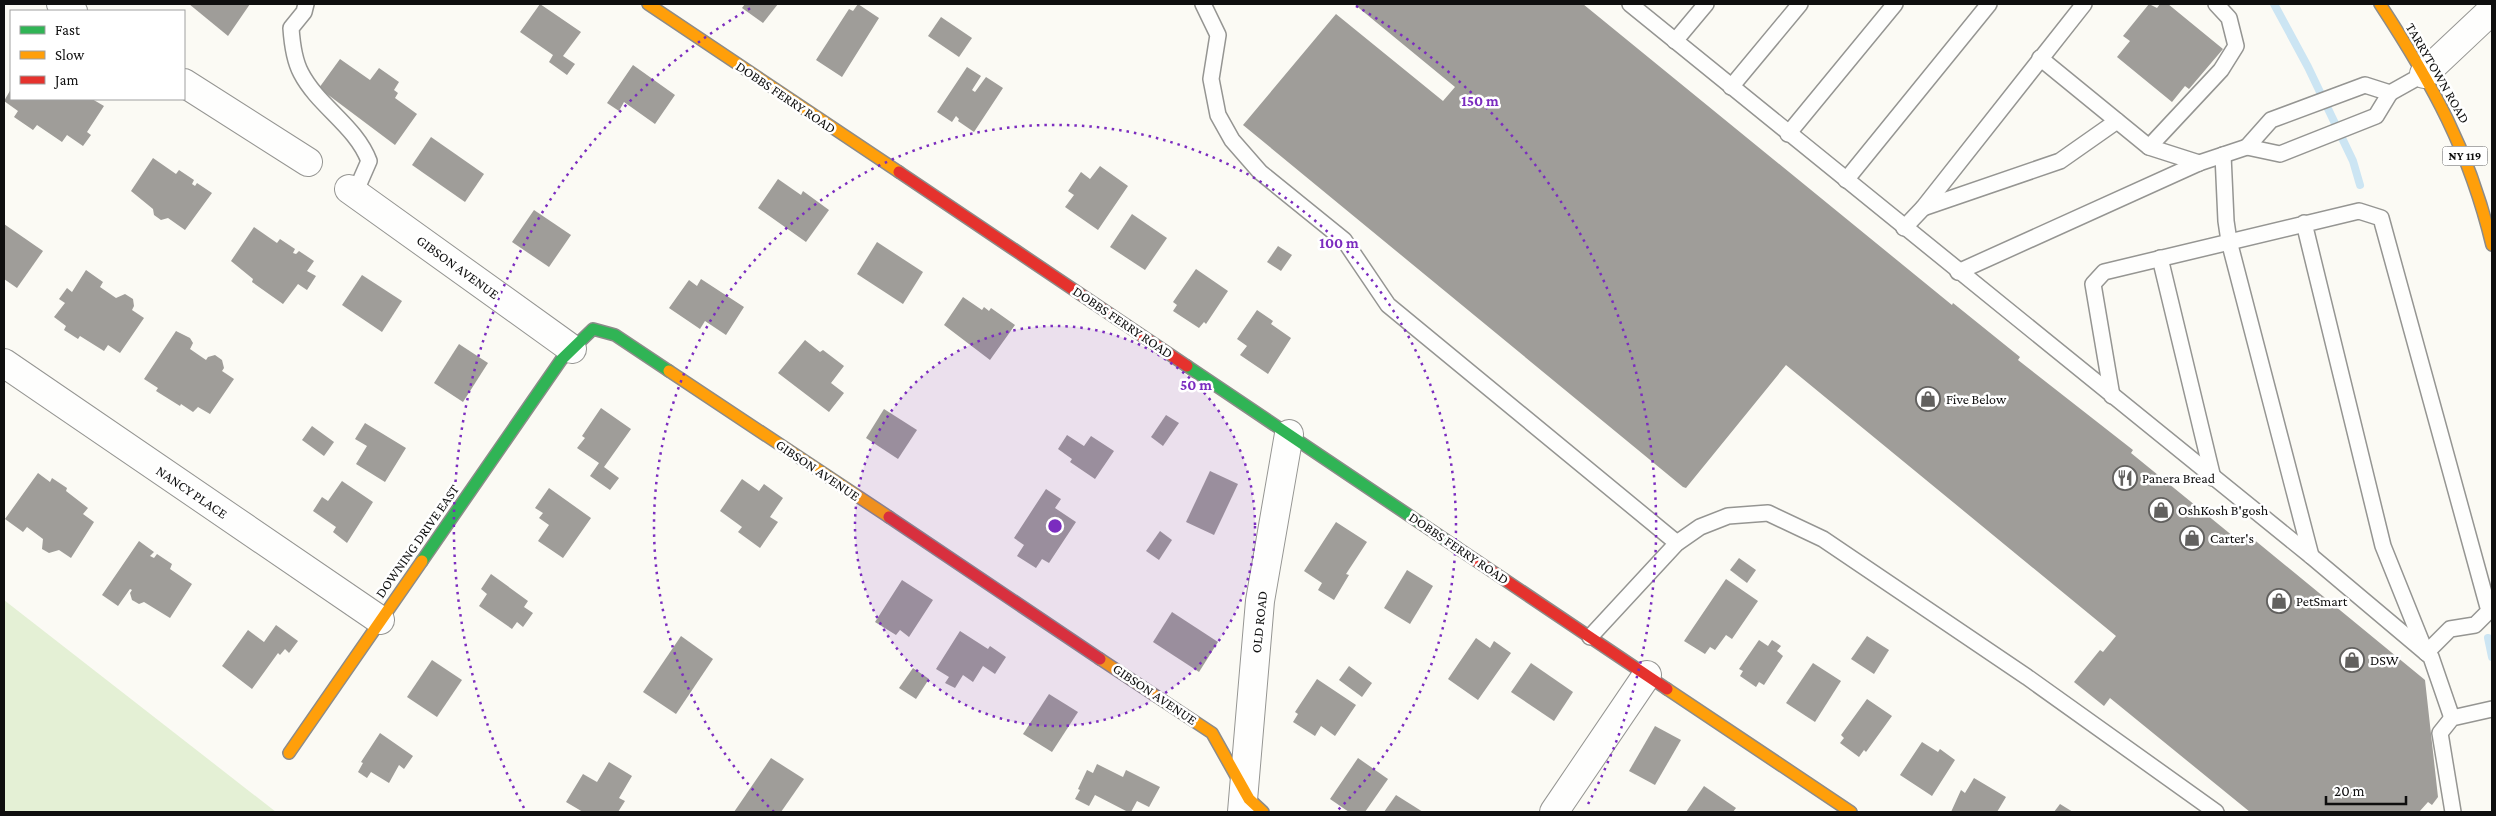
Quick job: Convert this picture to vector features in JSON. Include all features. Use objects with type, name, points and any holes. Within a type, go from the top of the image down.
[{"type":"main road","name":"DOBBS FERRY ROAD","points":[[648,4],[1851,812]]},
{"type":"main road","name":"TARRYTOWN ROAD","points":[[2380,4],[2424,74],[2442,106],[2464,153],[2492,245]]},
{"type":"main road","name":"GIBSON AVENUE","points":[[572,349],[593,329],[615,335],[1212,733],[1243,801],[1249,798],[1263,812]]},
{"type":"main road","name":"DOWNING DRIVE EAST","points":[[289,753],[561,360],[572,349]]},
{"type":"street","points":[[2424,74],[2492,10]]},
{"type":"street","points":[[185,83],[308,162]]},
{"type":"street","name":"GIBSON AVENUE","points":[[352,191],[572,349]]},
{"type":"street","name":"NANCY PLACE","points":[[4,363],[380,620]]},
{"type":"street","name":"OLD ROAD","points":[[1243,801],[1260,601],[1289,434]]},
{"type":"street","points":[[1554,812],[1647,675]]},
{"type":"lane","points":[[306,4],[304,12],[291,28],[293,47],[301,74],[363,145],[369,161],[352,191]]},
{"type":"lane","points":[[1203,4],[1218,35],[1211,79],[1218,115],[1232,140],[1260,172],[1344,240],[1388,305],[1677,543]]},
{"type":"lane","points":[[1630,4],[2310,556],[2426,653],[2431,658],[2452,718]]},
{"type":"lane","points":[[1675,41],[1706,4]]},
{"type":"lane","points":[[1731,87],[1800,4]]},
{"type":"lane","points":[[1788,134],[1895,4]]},
{"type":"lane","points":[[1846,180],[1990,4]]},
{"type":"lane","points":[[1904,228],[1923,208],[2084,4]]},
{"type":"lane","points":[[2149,147],[2221,70],[2236,46],[2229,18],[2216,4]]},
{"type":"lane","points":[[2040,58],[2149,147],[2199,163]]},
{"type":"lane","points":[[2247,147],[2280,154],[2360,123],[2376,116],[2390,93],[2424,74]]},
{"type":"lane","points":[[1958,272],[2199,163],[2247,147],[2272,120],[2365,85],[2390,93]]},
{"type":"lane","points":[[1923,208],[2060,161],[2117,121]]},
{"type":"lane","points":[[2223,155],[2226,221],[2229,241],[2310,556]]},
{"type":"lane","points":[[2112,396],[2093,284],[2104,272],[2359,211],[2381,218],[2490,611],[2475,624],[2450,629],[2426,653]]},
{"type":"lane","points":[[2304,223],[2384,546],[2426,653]]},
{"type":"lane","points":[[2160,258],[2213,478]]},
{"type":"lane","points":[[1590,637],[1677,543],[1700,527],[1728,516],[1768,514],[1824,539],[2028,677],[2216,812]]},
{"type":"lane","points":[[2454,812],[2440,733],[2452,718],[2491,709]]},
{"type":"green space","points":[[4,600],[276,812],[4,812]]},
{"type":"building","points":[[189,4],[250,4],[228,36]]},
{"type":"building","points":[[540,4],[581,32],[563,56],[575,64],[567,75],[549,62],[553,55],[520,32]]},
{"type":"building","points":[[745,4],[778,4],[763,23],[742,8]]},
{"type":"building","points":[[858,4],[879,18],[842,77],[816,60],[849,9],[853,11]]},
{"type":"building","points":[[1354,4],[1583,4],[1952,305],[1953,303],[2020,357],[2018,360],[2133,450],[2131,453],[2239,541],[2246,533],[2425,680],[2438,797],[2432,805],[2428,802],[2419,812],[2250,812],[2110,698],[2104,706],[2074,682],[2100,650],[2103,652],[2116,636],[1786,365],[1686,488],[1683,487],[1243,125],[1336,14],[1443,101],[1455,87]]},
{"type":"building","points":[[2149,4],[2157,8],[2160,4],[2168,4],[2223,49],[2189,89],[2185,86],[2172,102],[2117,57],[2130,41],[2123,36]]},
{"type":"building","points":[[941,17],[972,38],[959,57],[928,36]]},
{"type":"building","points":[[340,59],[370,80],[379,68],[399,82],[394,90],[398,93],[395,98],[417,114],[395,145],[319,88]]},
{"type":"building","points":[[633,65],[675,95],[655,124],[624,102],[619,111],[607,103]]},
{"type":"building","points":[[967,67],[981,76],[972,90],[975,92],[986,77],[1003,88],[974,132],[958,121],[959,119],[956,116],[952,122],[937,112]]},
{"type":"building","points":[[10,91],[10,100],[94,100],[104,106],[87,132],[91,135],[83,146],[67,135],[62,142],[37,125],[33,130],[14,117],[18,111],[4,101]]},
{"type":"building","points":[[431,137],[484,174],[465,202],[412,165]]},
{"type":"building","points":[[153,158],[176,174],[179,170],[194,180],[192,184],[195,186],[197,183],[212,193],[185,230],[168,218],[161,220],[154,215],[153,209],[131,191]]},
{"type":"building","points":[[1100,166],[1128,186],[1098,230],[1065,207],[1074,195],[1068,191],[1081,172],[1090,179]]},
{"type":"building","points":[[778,179],[801,195],[803,191],[829,210],[806,242],[758,208]]},
{"type":"building","points":[[534,210],[571,235],[549,267],[512,242]]},
{"type":"building","points":[[1132,214],[1167,238],[1145,270],[1110,247]]},
{"type":"building","points":[[4,224],[43,251],[17,288],[4,279]]},
{"type":"building","points":[[254,227],[277,243],[280,239],[295,249],[293,253],[296,254],[299,251],[314,261],[307,271],[316,276],[307,290],[298,284],[283,304],[252,282],[253,279],[231,261]]},
{"type":"building","points":[[877,242],[923,272],[903,304],[857,274]]},
{"type":"building","points":[[1278,246],[1292,255],[1281,271],[1267,262]]},
{"type":"building","points":[[1196,269],[1228,291],[1206,324],[1204,322],[1199,328],[1173,311],[1177,305],[1173,302]]},
{"type":"building","points":[[86,270],[103,282],[100,287],[116,298],[125,294],[133,299],[134,306],[132,310],[144,318],[120,353],[108,345],[104,351],[80,336],[78,339],[64,330],[66,326],[54,317],[65,303],[59,299],[67,288],[72,292]]},
{"type":"building","points":[[362,275],[402,301],[382,332],[342,305]]},
{"type":"building","points":[[701,279],[744,307],[726,335],[705,321],[700,329],[669,308],[689,280],[697,286]]},
{"type":"building","points":[[963,297],[982,310],[984,307],[989,311],[991,308],[1015,325],[990,360],[944,325]]},
{"type":"building","points":[[1257,310],[1273,321],[1271,324],[1291,338],[1268,374],[1240,355],[1247,346],[1237,339]]},
{"type":"building","points":[[176,331],[190,338],[193,343],[190,349],[206,360],[208,357],[215,355],[222,360],[224,368],[222,371],[234,379],[210,414],[198,407],[193,412],[181,404],[180,406],[156,391],[158,388],[144,379]]},
{"type":"building","points":[[805,340],[820,352],[823,350],[844,366],[831,383],[844,393],[829,412],[778,373]]},
{"type":"building","points":[[459,344],[488,363],[463,402],[434,383]]},
{"type":"building","points":[[601,408],[631,429],[604,467],[619,478],[610,490],[590,476],[599,463],[577,448],[585,438],[582,436]]},
{"type":"building","points":[[884,409],[917,430],[898,459],[866,438]]},
{"type":"building","points":[[1166,415],[1179,423],[1163,446],[1151,437]]},
{"type":"building","points":[[365,423],[406,448],[385,482],[356,464],[367,446],[355,439]]},
{"type":"building","points":[[312,426],[334,442],[324,456],[302,440]]},
{"type":"building","points":[[1067,435],[1084,446],[1091,436],[1114,451],[1095,479],[1070,462],[1072,459],[1058,449]]},
{"type":"building","points":[[1210,471],[1238,484],[1214,535],[1186,522]]},
{"type":"building","points":[[38,473],[50,482],[52,478],[67,488],[66,491],[88,508],[83,514],[94,522],[71,558],[59,550],[49,553],[42,549],[43,539],[27,527],[23,532],[5,519]]},
{"type":"building","points":[[742,479],[759,491],[764,484],[783,498],[770,517],[778,522],[760,548],[738,532],[742,527],[720,511]]},
{"type":"building","points":[[342,481],[373,502],[347,543],[333,532],[336,527],[313,511],[322,497],[328,501]]},
{"type":"building","points":[[549,488],[591,518],[563,558],[538,541],[549,525],[539,518],[543,513],[535,508]]},
{"type":"building","points":[[1046,489],[1061,499],[1055,508],[1076,522],[1049,563],[1042,559],[1036,568],[1017,556],[1024,545],[1014,538]]},
{"type":"building","points":[[1336,522],[1367,542],[1346,574],[1349,575],[1334,600],[1318,590],[1322,583],[1304,571]]},
{"type":"building","points":[[1160,531],[1172,540],[1159,560],[1146,551]]},
{"type":"building","points":[[139,541],[154,552],[150,556],[154,558],[157,554],[172,564],[170,569],[192,584],[170,618],[144,602],[139,604],[132,600],[130,593],[132,590],[130,589],[118,606],[102,595]]},
{"type":"building","points":[[1739,558],[1756,570],[1747,583],[1730,570]]},
{"type":"building","points":[[1407,570],[1433,586],[1410,624],[1384,608]]},
{"type":"building","points":[[491,574],[528,601],[524,607],[533,613],[523,627],[517,622],[512,629],[479,606],[487,594],[481,589]]},
{"type":"building","points":[[1726,579],[1758,601],[1732,639],[1726,635],[1715,650],[1710,647],[1705,654],[1684,641]]},
{"type":"building","points":[[902,580],[933,600],[909,637],[900,630],[896,635],[875,622]]},
{"type":"building","points":[[1172,612],[1218,642],[1199,672],[1153,642]]},
{"type":"building","points":[[276,625],[298,641],[289,653],[285,649],[280,655],[278,653],[252,689],[222,666],[248,630],[264,642]]},
{"type":"building","points":[[960,631],[988,649],[990,646],[1006,657],[995,674],[983,666],[973,682],[963,675],[955,688],[945,683],[949,677],[936,669]]},
{"type":"building","points":[[681,636],[713,659],[676,714],[643,692]]},
{"type":"building","points":[[1867,636],[1889,650],[1874,674],[1851,659]]},
{"type":"building","points":[[1476,638],[1490,648],[1494,641],[1511,653],[1478,700],[1448,679]]},
{"type":"building","points":[[1759,640],[1768,646],[1772,640],[1781,646],[1777,651],[1783,656],[1764,685],[1759,682],[1756,687],[1740,676],[1743,671],[1739,669]]},
{"type":"building","points":[[432,660],[462,680],[437,717],[407,697]]},
{"type":"building","points":[[1531,663],[1573,692],[1554,721],[1511,692]]},
{"type":"building","points":[[1813,663],[1841,681],[1815,722],[1786,703]]},
{"type":"building","points":[[1349,666],[1372,683],[1362,697],[1339,680]]},
{"type":"building","points":[[913,668],[929,679],[916,699],[899,688]]},
{"type":"building","points":[[1317,679],[1356,705],[1335,736],[1321,726],[1315,736],[1293,722],[1298,714],[1295,712]]},
{"type":"building","points":[[1049,694],[1078,712],[1052,752],[1023,734]]},
{"type":"building","points":[[1867,699],[1892,716],[1866,752],[1864,750],[1859,757],[1840,743],[1844,738],[1841,735]]},
{"type":"building","points":[[1655,726],[1681,740],[1655,785],[1629,771]]},
{"type":"building","points":[[380,733],[413,756],[404,769],[399,765],[389,783],[371,772],[367,778],[358,772],[363,763],[361,762]]},
{"type":"building","points":[[1922,742],[1938,752],[1940,749],[1955,760],[1932,796],[1900,775]]},
{"type":"building","points":[[771,758],[804,779],[781,812],[734,812]]},
{"type":"building","points":[[1358,758],[1388,779],[1365,812],[1349,812],[1330,799]]},
{"type":"building","points":[[609,762],[632,776],[619,798],[625,801],[618,812],[583,812],[566,802],[583,774],[597,782]]},
{"type":"building","points":[[1097,764],[1123,777],[1126,770],[1160,787],[1149,807],[1137,801],[1131,812],[1128,812],[1095,795],[1089,806],[1075,799],[1087,770],[1093,773]]},
{"type":"building","points":[[1974,778],[2006,797],[1997,812],[1951,812],[1961,790],[1965,793]]},
{"type":"building","points":[[1704,786],[1736,808],[1733,812],[1686,812]]},
{"type":"building","points":[[1396,795],[1423,812],[1384,812]]},
{"type":"building","points":[[2060,804],[2073,812],[2054,812]]},
{"type":"waterway","points":[[2274,4],[2308,67],[2353,161],[2360,185]]},
{"type":"waterway","points":[[2488,638],[2492,657]]},
{"type":"traffic: fast","points":[[422,561],[561,360],[593,329],[615,335],[669,371]]},
{"type":"traffic: fast","points":[[1187,366],[1456,547]]},
{"type":"traffic: slow","points":[[648,4],[899,172]]},
{"type":"traffic: slow","points":[[2380,4],[2417,62],[2447,119],[2472,179],[2492,245]]},
{"type":"traffic: slow","points":[[669,371],[889,517]]},
{"type":"traffic: slow","points":[[289,753],[422,561]]},
{"type":"traffic: slow","points":[[1100,659],[1212,733],[1249,799],[1263,812]]},
{"type":"traffic: slow","points":[[1667,689],[1851,812]]},
{"type":"traffic: jam","points":[[899,172],[1187,366]]},
{"type":"traffic: jam","points":[[889,517],[1100,659]]},
{"type":"traffic: jam","points":[[1456,547],[1667,689]]},
{"type":"place","name":"Five Below","points":[[1928,399]]},
{"type":"place","name":"Panera Bread","points":[[2125,478]]},
{"type":"place","name":"OshKosh B'gosh","points":[[2161,510]]},
{"type":"place","name":"Carter's","points":[[2192,538]]},
{"type":"place","name":"PetSmart","points":[[2279,601]]},
{"type":"place","name":"DSW","points":[[2352,660]]}]
